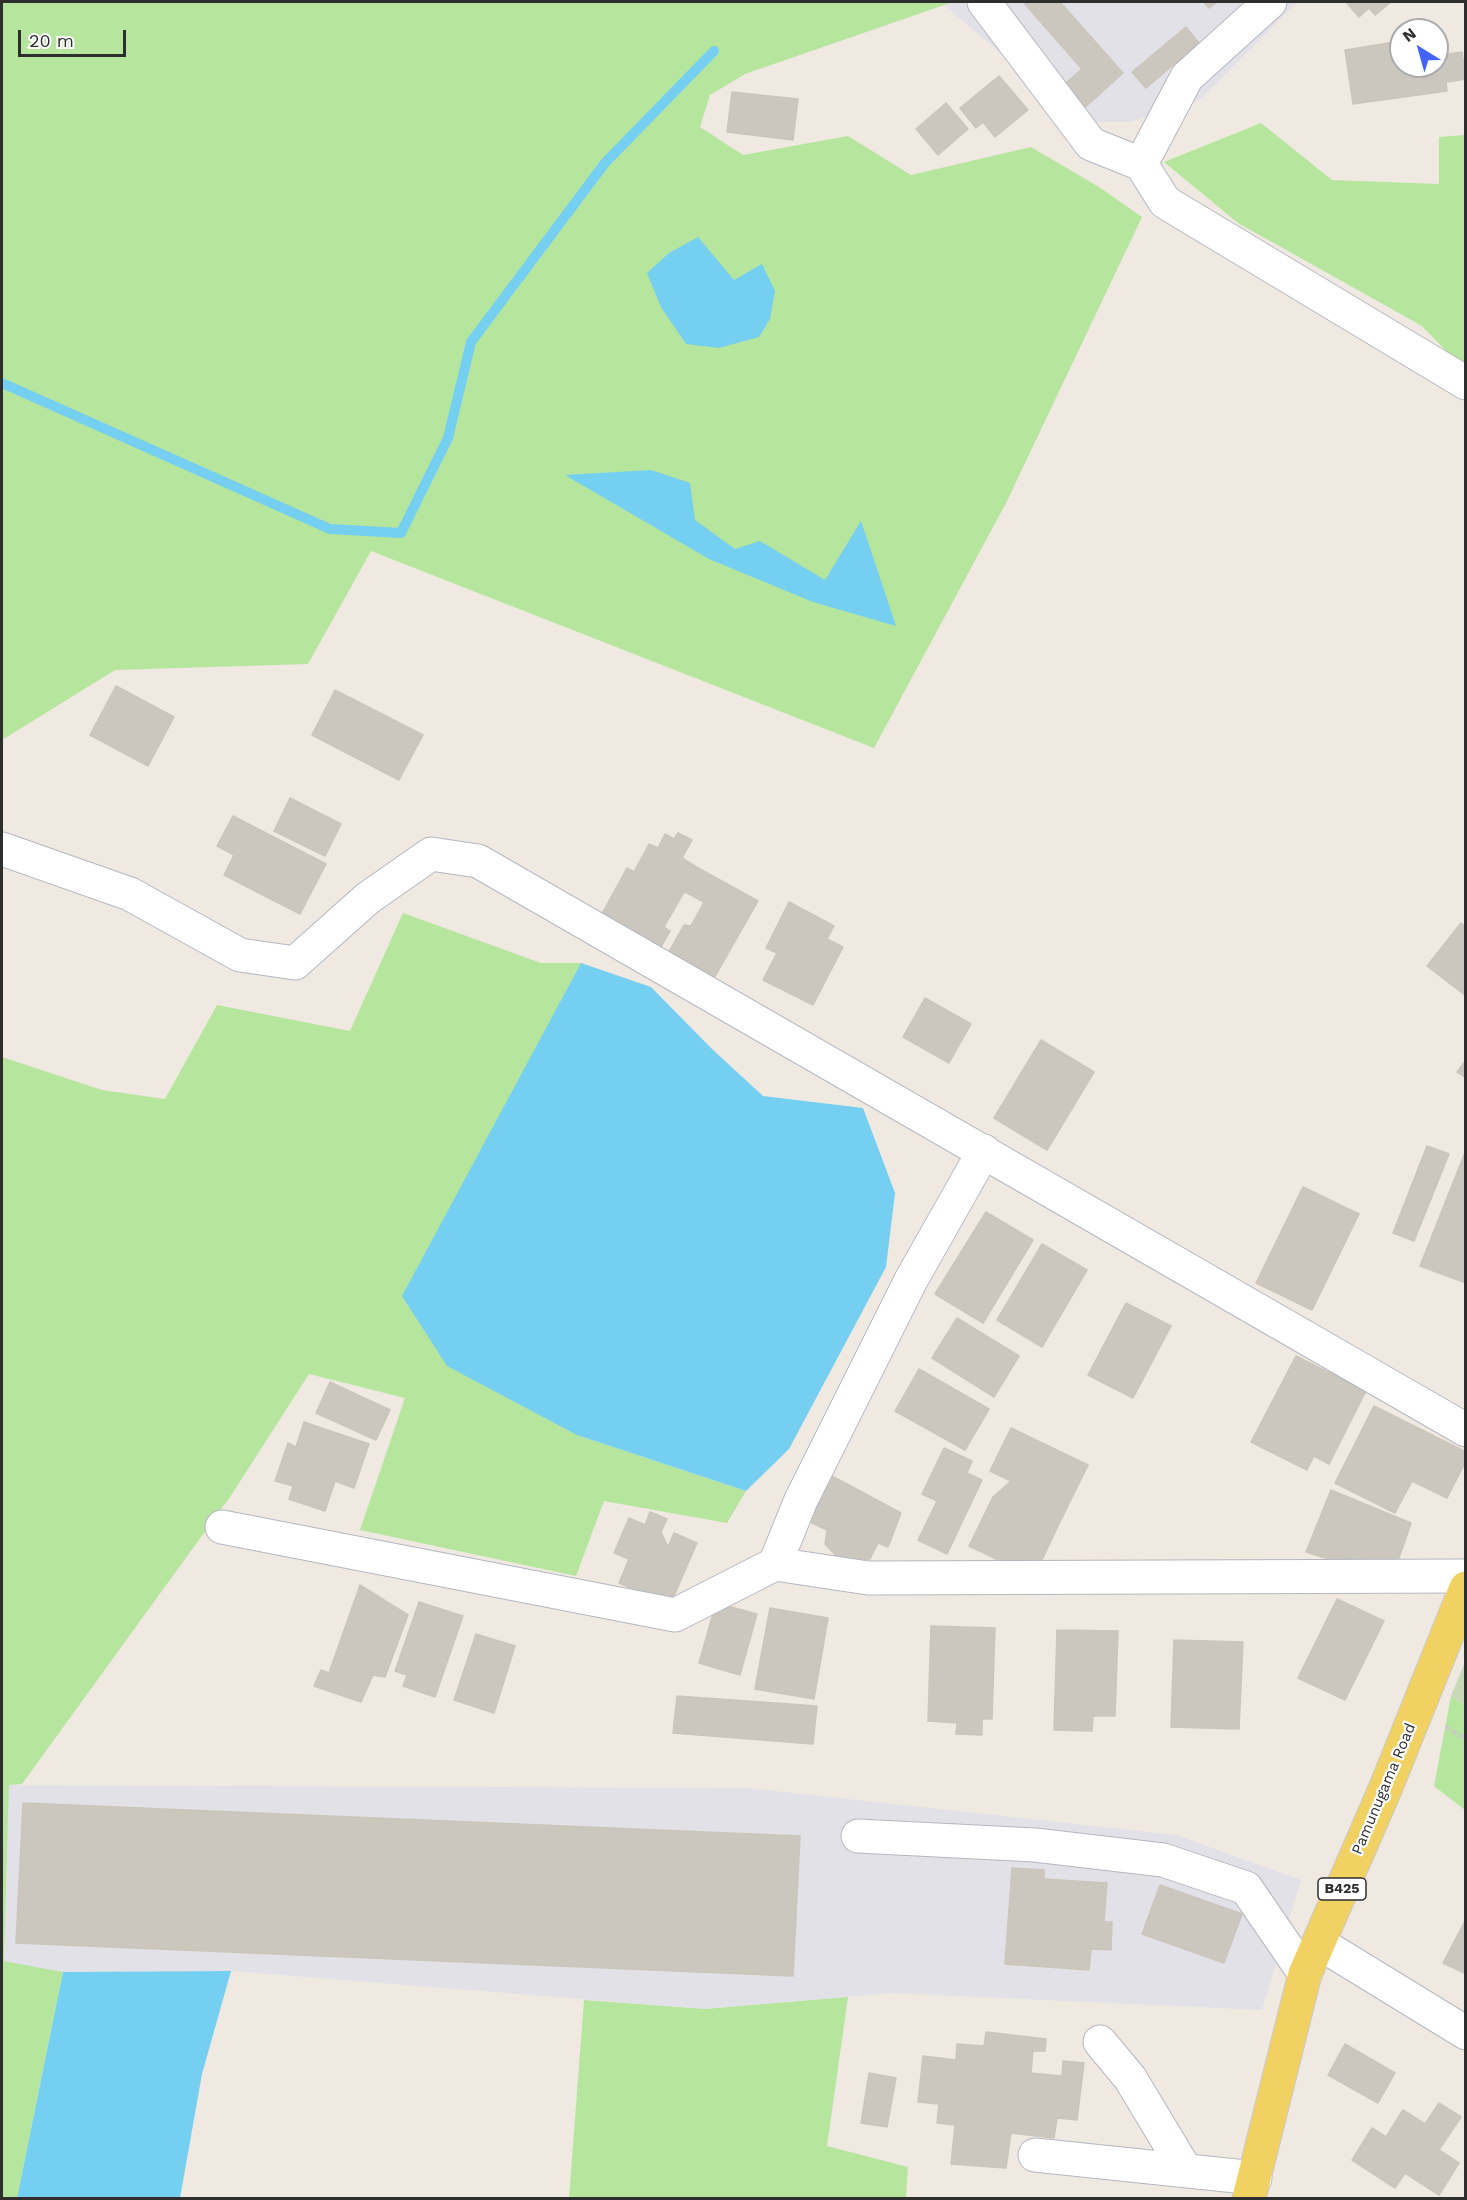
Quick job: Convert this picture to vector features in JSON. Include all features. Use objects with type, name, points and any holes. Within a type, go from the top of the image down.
[{"type":"main road","name":"Pamunugama Road","points":[[1252,2188],[1305,1974],[1386,1787],[1466,1588]]},
{"type":"street","points":[[984,2],[1091,144],[1141,164],[1165,202],[1466,383]]},
{"type":"street","points":[[1141,164],[1187,77],[1270,2]]},
{"type":"street","points":[[2,849],[130,894],[240,955],[295,963],[369,898],[431,854],[478,861],[1466,1430]]},
{"type":"street","points":[[775,1564],[801,1500],[911,1280],[984,1151]]},
{"type":"street","points":[[222,1527],[675,1615],[775,1564],[868,1578],[1466,1576]]},
{"type":"street","points":[[858,1836],[1035,1845],[1163,1860],[1246,1888],[1305,1974]]},
{"type":"street","points":[[1319,1943],[1466,2033]]},
{"type":"street","points":[[1100,2042],[1130,2078],[1186,2171]]},
{"type":"street","points":[[1035,2156],[1186,2171],[1252,2188]]},
{"type":"shaded area","points":[[953,2],[1297,2],[1201,99],[1130,122],[1053,122],[1011,62],[944,5]]},
{"type":"shaded area","points":[[9,1785],[748,1788],[1176,1835],[1301,1880],[1262,2010],[892,1993],[705,2009],[231,1971],[63,1972],[4,1962]]},
{"type":"green space","points":[[2,2],[953,2],[745,74],[710,95],[700,127],[743,155],[848,136],[911,175],[1031,147],[1099,187],[1142,217],[1006,503],[874,748],[371,551],[308,664],[115,670],[2,740]]},
{"type":"green space","points":[[1261,123],[1332,180],[1439,184],[1439,137],[1465,135],[1465,366],[1455,360],[1422,326],[1238,223],[1164,162]]},
{"type":"green space","points":[[403,913],[541,963],[581,963],[500,1116],[577,1435],[746,1491],[727,1523],[604,1501],[576,1576],[360,1530],[405,1398],[309,1374],[230,1497],[22,1784],[9,1785],[4,1961],[63,1972],[17,2198],[2,2198],[2,1057],[102,1090],[165,1099],[217,1005],[350,1031]]},
{"type":"green space","points":[[1465,1662],[1465,1705],[1451,1696]]},
{"type":"green space","points":[[1451,1696],[1465,1705],[1465,1810],[1434,1786]]},
{"type":"green space","points":[[848,1997],[827,2146],[908,2167],[906,2198],[569,2198],[584,2000],[705,2009]]},
{"type":"water","points":[[698,237],[734,280],[762,264],[775,291],[770,319],[759,337],[719,348],[686,344],[661,307],[647,273],[669,253]]},
{"type":"water","points":[[651,470],[690,483],[695,520],[735,549],[760,541],[825,580],[861,521],[896,626],[813,602],[709,559],[565,475]]},
{"type":"water","points":[[581,963],[651,987],[712,1049],[763,1096],[863,1108],[895,1193],[886,1267],[789,1449],[746,1491],[577,1435],[447,1366],[402,1296]]},
{"type":"water","points":[[231,1971],[202,2074],[180,2198],[17,2198],[63,1972]]},
{"type":"building","points":[[1025,2],[1060,2],[1123,73],[1081,111],[1060,88],[1082,69]]},
{"type":"building","points":[[1204,2],[1217,2],[1209,8]]},
{"type":"building","points":[[1346,2],[1391,2],[1375,15],[1369,8],[1359,17]]},
{"type":"building","points":[[1186,27],[1199,43],[1146,88],[1132,72]]},
{"type":"building","points":[[1389,43],[1389,78],[1449,78],[1449,54],[1462,52],[1466,79],[1446,82],[1447,91],[1353,104],[1345,50]]},
{"type":"building","points":[[999,76],[1028,110],[995,137],[983,122],[976,128],[960,108]]},
{"type":"building","points":[[732,92],[798,99],[793,140],[727,132]]},
{"type":"building","points":[[946,103],[968,129],[938,155],[916,129]]},
{"type":"building","points":[[116,686],[174,717],[148,766],[90,735]]},
{"type":"building","points":[[335,690],[423,735],[399,780],[312,735]]},
{"type":"building","points":[[290,798],[341,824],[325,856],[274,831]]},
{"type":"building","points":[[233,816],[326,864],[300,914],[224,875],[234,855],[217,846]]},
{"type":"building","points":[[678,833],[692,840],[682,858],[698,868],[664,927],[670,931],[657,954],[598,921],[627,868],[634,872],[649,844],[658,848],[665,834],[674,839]]},
{"type":"building","points":[[698,868],[758,901],[713,980],[667,955],[684,925],[691,926],[704,902],[685,892]]},
{"type":"building","points":[[789,902],[834,926],[827,939],[843,947],[813,1005],[763,980],[777,953],[766,948]]},
{"type":"building","points":[[1461,923],[1466,927],[1466,996],[1427,966]]},
{"type":"building","points":[[925,998],[971,1024],[949,1063],[903,1037]]},
{"type":"building","points":[[1041,1040],[1094,1072],[1047,1150],[994,1118]]},
{"type":"building","points":[[1466,1060],[1466,1078],[1457,1072]]},
{"type":"building","points":[[1427,1146],[1449,1154],[1414,1241],[1393,1233]]},
{"type":"building","points":[[1466,1150],[1466,1283],[1420,1266]]},
{"type":"building","points":[[1303,1187],[1359,1214],[1312,1310],[1256,1283]]},
{"type":"building","points":[[986,1212],[1033,1240],[983,1323],[935,1294]]},
{"type":"building","points":[[1042,1244],[1087,1270],[1042,1347],[997,1320]]},
{"type":"building","points":[[1126,1303],[1171,1326],[1133,1398],[1088,1375]]},
{"type":"building","points":[[957,1318],[1019,1356],[994,1397],[932,1358]]},
{"type":"building","points":[[1296,1356],[1366,1391],[1329,1464],[1314,1456],[1307,1470],[1251,1442]]},
{"type":"building","points":[[919,1369],[989,1409],[965,1450],[895,1411]]},
{"type":"building","points":[[330,1382],[390,1410],[376,1440],[316,1413]]},
{"type":"building","points":[[1374,1406],[1466,1452],[1466,1461],[1447,1498],[1412,1481],[1395,1513],[1335,1483]]},
{"type":"building","points":[[304,1422],[369,1444],[354,1488],[335,1481],[325,1511],[289,1499],[293,1486],[275,1481],[288,1443],[296,1447]]},
{"type":"building","points":[[1011,1428],[1088,1465],[1057,1528],[993,1497],[1011,1481],[990,1471]]},
{"type":"building","points":[[944,1448],[972,1461],[967,1473],[982,1480],[947,1554],[918,1540],[937,1501],[922,1494]]},
{"type":"building","points":[[830,1475],[901,1513],[888,1547],[878,1543],[870,1559],[841,1561],[825,1544],[827,1530],[808,1521]]},
{"type":"building","points":[[1331,1490],[1411,1523],[1399,1558],[1335,1561],[1306,1552]]},
{"type":"building","points":[[993,1497],[1057,1528],[1034,1577],[969,1546]]},
{"type":"building","points":[[650,1512],[667,1519],[661,1532],[668,1547],[674,1533],[697,1543],[670,1605],[619,1583],[629,1559],[614,1553],[629,1518],[645,1525]]},
{"type":"building","points":[[360,1585],[408,1615],[385,1677],[373,1675],[361,1702],[314,1686],[321,1670],[329,1673]]},
{"type":"building","points":[[1337,1599],[1384,1621],[1345,1700],[1298,1678]]},
{"type":"building","points":[[419,1602],[463,1616],[435,1697],[403,1686],[407,1675],[395,1671]]},
{"type":"building","points":[[716,1603],[757,1614],[740,1675],[699,1663]]},
{"type":"building","points":[[770,1608],[828,1618],[814,1699],[755,1689]]},
{"type":"building","points":[[931,1626],[995,1628],[992,1719],[982,1719],[982,1735],[956,1734],[957,1723],[928,1721]]},
{"type":"building","points":[[1057,1630],[1118,1631],[1115,1716],[1093,1716],[1092,1731],[1054,1730]]},
{"type":"building","points":[[476,1634],[515,1646],[494,1713],[454,1700]]},
{"type":"building","points":[[1174,1640],[1243,1642],[1239,1729],[1171,1727]]},
{"type":"building","points":[[677,1696],[817,1706],[813,1744],[673,1733]]},
{"type":"building","points":[[23,1803],[800,1836],[793,1976],[16,1943]]},
{"type":"building","points":[[1012,1868],[1044,1870],[1044,1879],[1107,1883],[1104,1922],[1112,1922],[1111,1950],[1091,1949],[1089,1970],[1005,1964]]},
{"type":"building","points":[[1160,1885],[1242,1914],[1224,1963],[1142,1934]]},
{"type":"building","points":[[1466,1919],[1466,1974],[1443,1963]]},
{"type":"building","points":[[986,2032],[1046,2039],[1045,2051],[1033,2051],[1031,2073],[1062,2076],[1063,2061],[1084,2063],[1077,2120],[1057,2118],[1054,2138],[1011,2133],[1006,2168],[951,2164],[955,2125],[937,2123],[939,2104],[918,2102],[923,2056],[956,2060],[957,2044],[984,2046]]},
{"type":"building","points":[[1345,2044],[1395,2073],[1378,2103],[1328,2075]]},
{"type":"building","points":[[869,2073],[896,2078],[887,2127],[861,2123]]},
{"type":"building","points":[[1439,2103],[1461,2117],[1439,2150],[1459,2163],[1439,2195],[1405,2173],[1395,2188],[1352,2160],[1372,2128],[1386,2137],[1403,2110],[1425,2124]]},
{"type":"waterway","points":[[2,383],[330,529],[401,533],[448,438],[471,342],[605,163],[714,51]]}]
